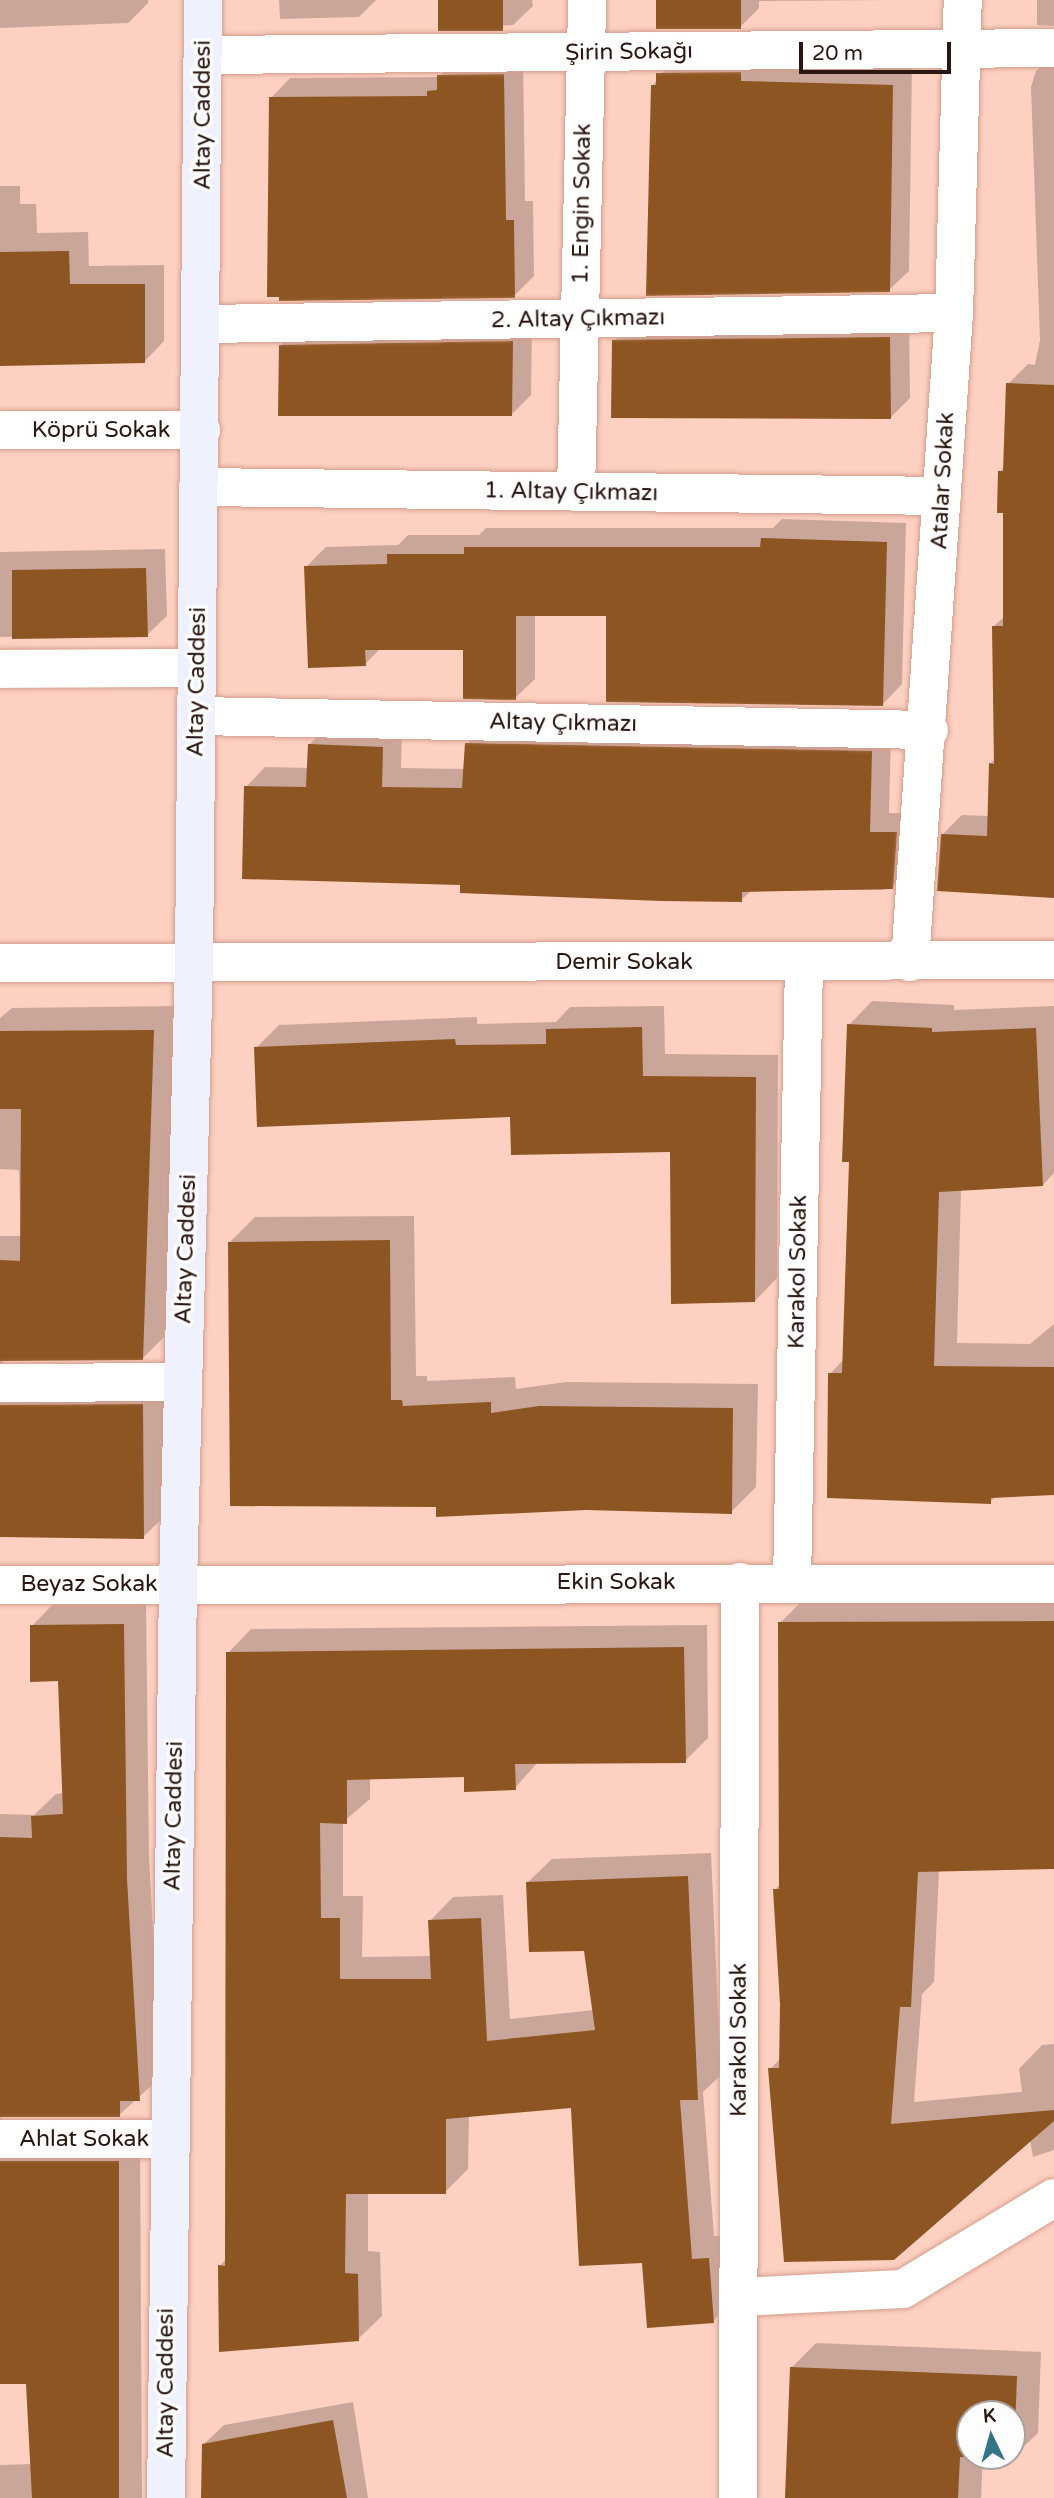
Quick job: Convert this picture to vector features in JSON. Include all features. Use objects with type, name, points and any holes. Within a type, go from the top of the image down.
[{"type":"main road","name":"Altay Caddesi","points":[[166,2498],[168,2139],[178,1584],[194,962],[203,324],[203,0]]},
{"type":"street","name":"1. Engin Sokak","points":[[576,492],[587,0]]},
{"type":"street","name":"Atalar Sokak","points":[[910,962],[929,730],[954,313],[963,0]]},
{"type":"street","name":"Şirin Sokağı","points":[[204,55],[1054,48]]},
{"type":"street","name":"2. Altay Çıkmazı","points":[[203,324],[954,313]]},
{"type":"street","name":"Köprü Sokak","points":[[0,430],[201,430]]},
{"type":"street","name":"1. Altay Çıkmazı","points":[[200,487],[942,496]]},
{"type":"street","points":[[0,669],[197,668]]},
{"type":"street","name":"Altay Çıkmazı","points":[[197,716],[929,730]]},
{"type":"street","name":"Demir Sokak","points":[[0,963],[1054,960]]},
{"type":"street","name":"Karakol Sokak","points":[[792,1582],[804,962]]},
{"type":"street","points":[[0,1383],[182,1382]]},
{"type":"street","name":"Karakol Sokak","points":[[738,2498],[740,1582]]},
{"type":"street","name":"Ekin Sokak","points":[[178,1584],[1054,1584]]},
{"type":"street","name":"Beyaz Sokak","points":[[0,1585],[178,1584]]},
{"type":"street","name":"Ahlat Sokak","points":[[0,2138],[168,2139]]},
{"type":"street","points":[[738,2297],[903,2289],[1054,2198]]},
{"type":"building","points":[[438,0],[503,0],[503,31],[438,31]]},
{"type":"building","points":[[656,0],[741,0],[741,29],[656,29]]},
{"type":"building","points":[[741,72],[741,81],[893,85],[890,292],[646,296],[651,85],[656,85],[656,73]]},
{"type":"building","points":[[504,74],[506,220],[514,220],[515,298],[279,301],[279,297],[267,297],[269,97],[427,96],[427,91],[437,90],[437,75]]},
{"type":"building","points":[[69,251],[70,284],[145,284],[145,363],[0,366],[0,252]]},
{"type":"building","points":[[890,337],[891,419],[611,418],[612,340]]},
{"type":"building","points":[[513,341],[512,416],[278,416],[279,345]]},
{"type":"building","points":[[1006,383],[1054,385],[1054,898],[937,891],[941,834],[987,836],[989,763],[994,764],[992,626],[1003,626],[1003,513],[997,513],[998,471],[1003,471]]},
{"type":"building","points":[[761,538],[887,542],[883,706],[606,702],[606,616],[516,616],[516,700],[463,699],[463,650],[365,650],[366,666],[308,668],[304,566],[387,564],[387,554],[464,554],[464,547],[760,547]]},
{"type":"building","points":[[146,568],[148,637],[12,639],[12,570]]},
{"type":"building","points":[[465,743],[872,751],[870,832],[897,832],[893,889],[742,892],[742,902],[661,901],[460,893],[460,885],[242,879],[244,786],[306,787],[308,744],[383,747],[382,787],[462,788]]},
{"type":"building","points":[[847,1024],[932,1028],[932,1032],[1036,1028],[1043,1186],[939,1192],[934,1366],[1054,1367],[1054,1495],[991,1498],[991,1504],[827,1498],[828,1373],[842,1373],[849,1162],[842,1162]]},
{"type":"building","points":[[642,1027],[643,1076],[756,1077],[755,1302],[671,1304],[670,1152],[511,1155],[510,1117],[257,1127],[254,1047],[455,1039],[456,1045],[546,1044],[546,1029]]},
{"type":"building","points":[[154,1030],[143,1360],[0,1361],[0,1260],[20,1261],[21,1109],[0,1109],[0,1031]]},
{"type":"building","points":[[390,1240],[391,1400],[402,1400],[403,1406],[491,1402],[491,1413],[539,1406],[733,1408],[732,1514],[586,1510],[436,1517],[436,1507],[230,1506],[228,1242]]},
{"type":"building","points":[[143,1404],[144,1539],[0,1537],[0,1405]]},
{"type":"building","points":[[1054,1621],[1054,1869],[918,1872],[911,2007],[900,2007],[891,2124],[1054,2110],[1054,2121],[894,2260],[784,2262],[768,2068],[779,2068],[780,2004],[773,1889],[779,1889],[778,1622]]},
{"type":"building","points":[[124,1624],[127,1879],[140,2101],[120,2101],[120,2117],[0,2117],[0,1837],[32,1838],[31,1816],[63,1814],[58,1681],[30,1682],[30,1625]]},
{"type":"building","points":[[684,1647],[686,1763],[515,1764],[516,1790],[464,1792],[464,1777],[347,1780],[347,1824],[320,1823],[321,1918],[340,1918],[340,1979],[431,1979],[428,1920],[481,1918],[487,2041],[595,2030],[584,1951],[529,1952],[526,1882],[688,1876],[698,2100],[680,2100],[692,2259],[709,2258],[714,2323],[647,2328],[642,2263],[579,2266],[571,2108],[446,2119],[446,2194],[346,2194],[345,2273],[358,2274],[359,2341],[219,2352],[218,2265],[225,2266],[226,1652]]},
{"type":"building","points":[[0,2161],[119,2161],[119,2498],[32,2498],[26,2384],[0,2384]]},
{"type":"building","points":[[790,2367],[1017,2376],[1016,2400],[956,2400],[958,2498],[785,2498]]},
{"type":"building","points":[[333,2420],[347,2498],[201,2498],[202,2444]]}]
